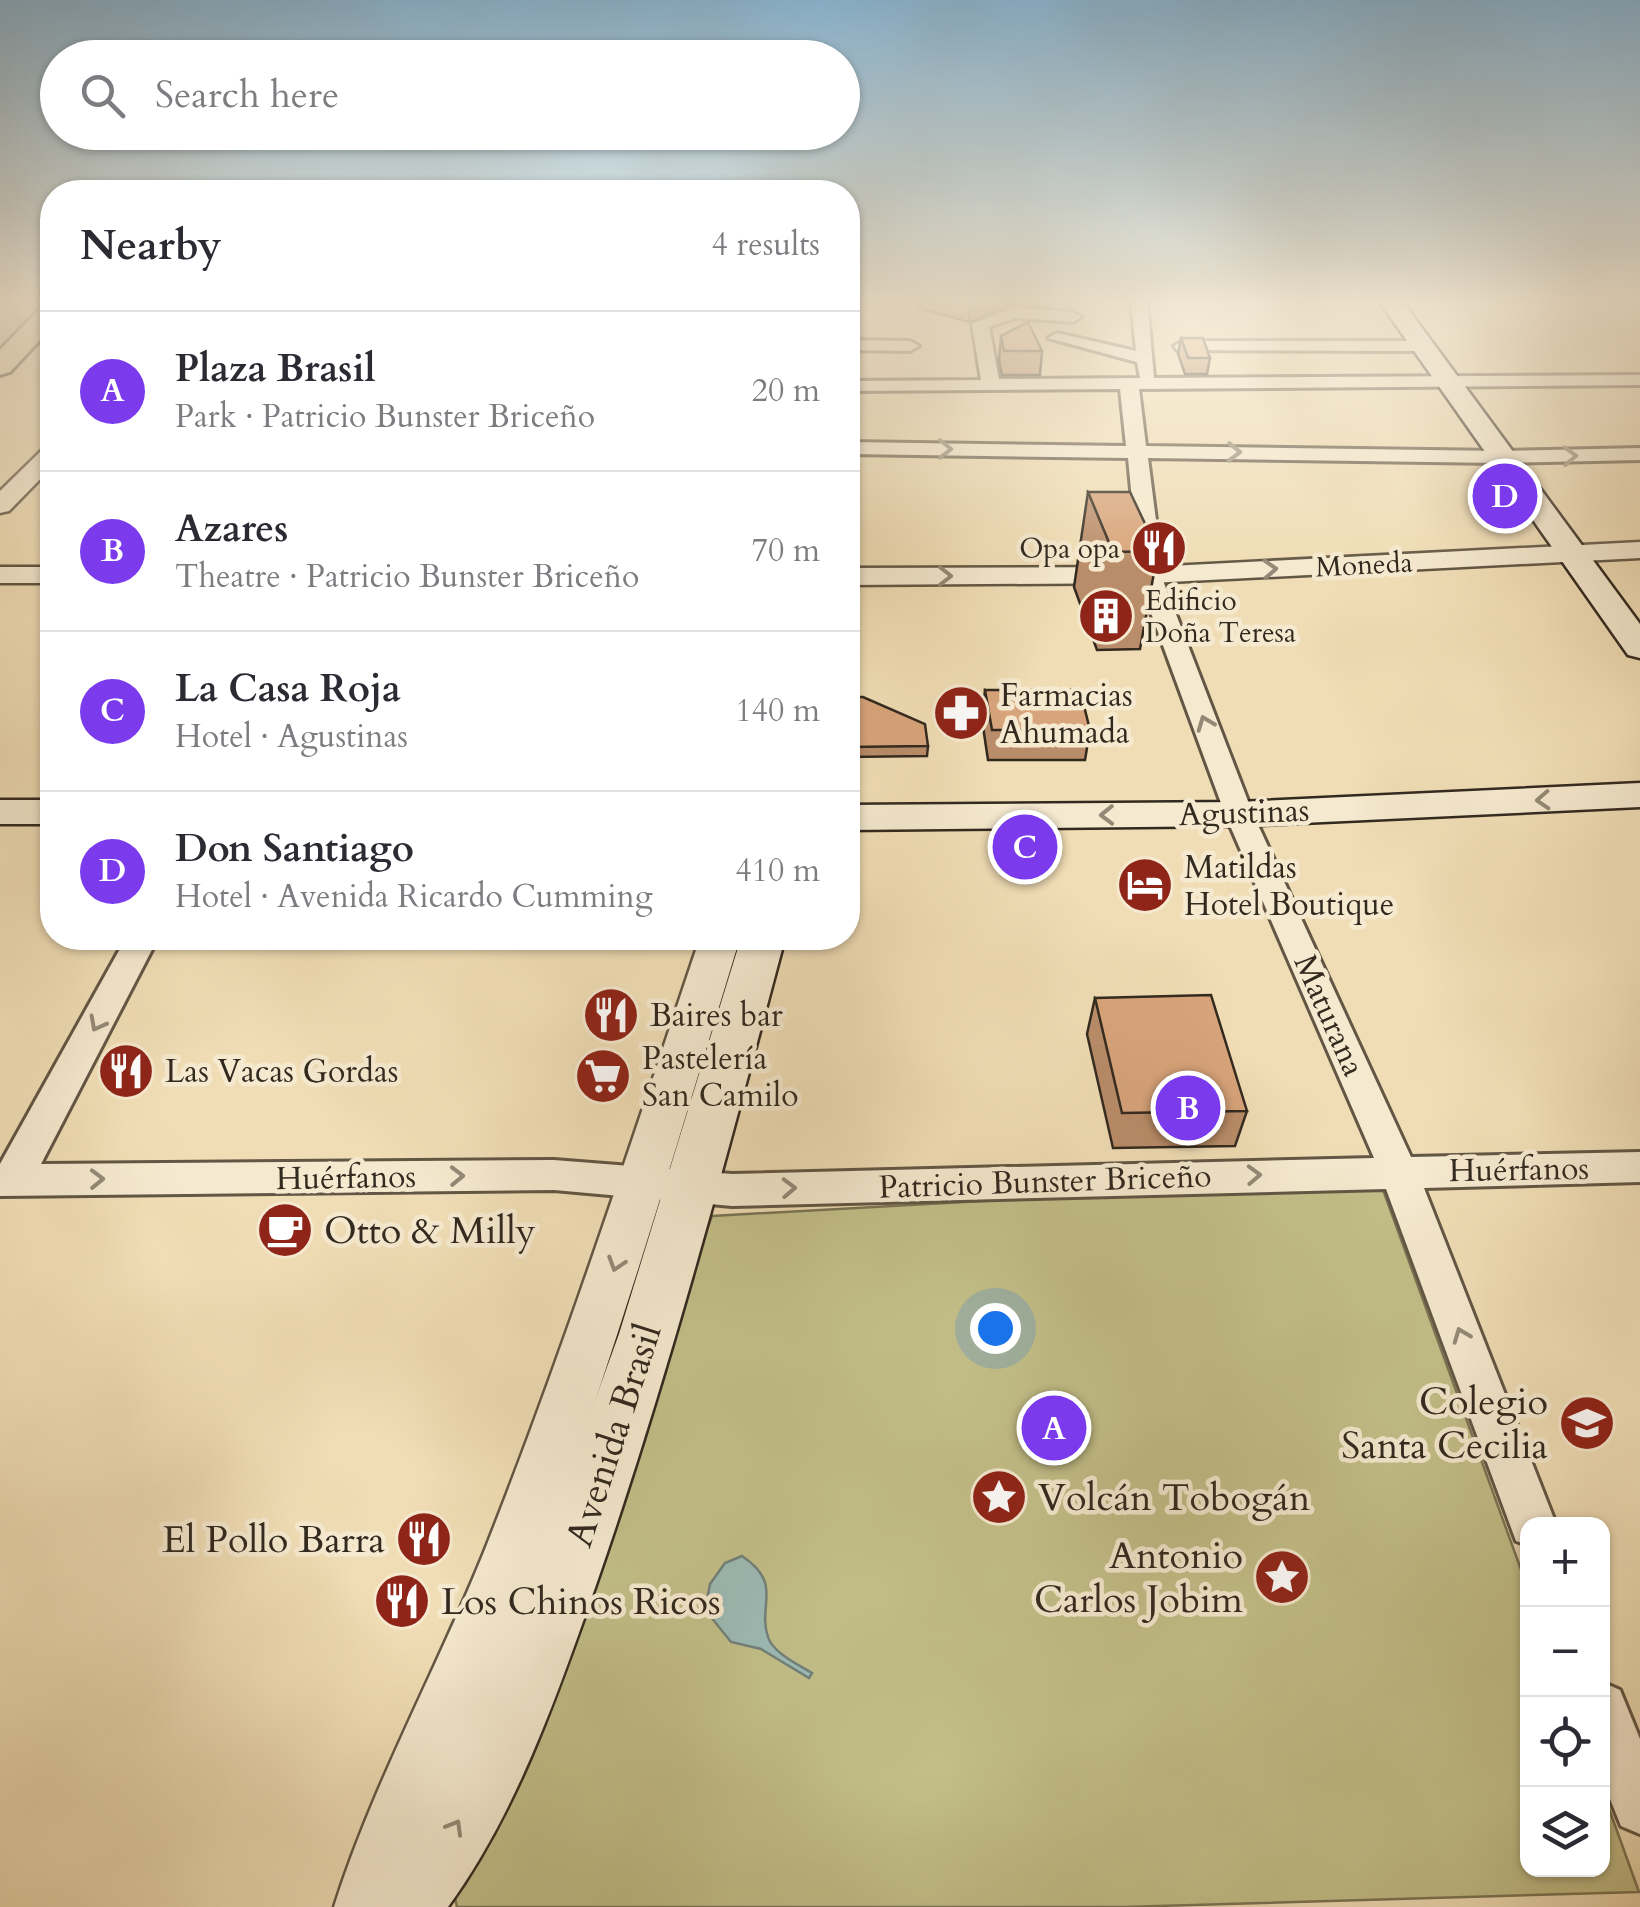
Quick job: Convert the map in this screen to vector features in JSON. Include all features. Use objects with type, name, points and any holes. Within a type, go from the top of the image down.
[{"type":"main road","points":[[1464,390],[1500,458],[1640,606]]},
{"type":"main road","points":[[1467,390],[1529,457],[1640,648]]},
{"type":"main road","name":"Agustinas","points":[[860,818],[1239,814],[1640,795]]},
{"type":"main road","points":[[0,812],[40,812]]},
{"type":"main road","name":"Avenida Brasil","points":[[400,1907],[455,1829],[522,1689],[603,1476],[668,1184],[758,950]]},
{"type":"street","name":"Maturana","points":[[1139,390],[1136,450],[1150,575],[1239,814],[1398,1171],[1530,1517]]},
{"type":"street","points":[[860,448],[1500,458],[1640,454]]},
{"type":"street","points":[[0,505],[40,466]]},
{"type":"street","name":"Moneda","points":[[860,577],[1150,575],[1640,550]]},
{"type":"street","points":[[0,575],[40,575]]},
{"type":"street","points":[[7,1180],[135,950]]},
{"type":"street","name":"Avenida Brasil","points":[[369,1907],[382,1864],[668,1184],[717,950]]},
{"type":"street","name":"Huérfanos","points":[[1398,1171],[1640,1167]]},
{"type":"street","name":"Patricio Bunster Briceño","points":[[668,1184],[732,1190],[1398,1171]]},
{"type":"street","name":"Huérfanos","points":[[7,1180],[554,1175],[668,1184]]},
{"type":"street","points":[[1610,1729],[1640,1807]]},
{"type":"shaded area","points":[[1382,1187],[1520,1567],[1520,1877],[1610,1877],[1610,1811],[1639,1892],[1123,1907],[457,1907],[454,1894],[712,1216],[1055,1197]]},
{"type":"water","points":[[742,1556],[755,1566],[766,1585],[765,1625],[771,1643],[812,1673],[809,1678],[761,1649],[731,1642],[711,1617],[707,1600],[710,1584],[725,1563]]},
{"type":"building","points":[[1088,492],[1130,492],[1158,551],[1113,552]]},
{"type":"building","points":[[985,690],[1080,690],[1090,730],[992,730]]},
{"type":"building","points":[[860,697],[925,724],[928,746],[860,747]]},
{"type":"building","points":[[1211,995],[1247,1111],[1122,1113],[1095,998]]},
{"type":"place","name":"Don Santiago","points":[[1505,496]]},
{"type":"place","name":"Opa opa","points":[[1159,548]]},
{"type":"place","name":"Edificio Doña Teresa","points":[[1106,616]]},
{"type":"place","name":"Farmacias Ahumada","points":[[961,713]]},
{"type":"place","name":"La Casa Roja","points":[[1025,847]]},
{"type":"place","name":"Matildas Hotel Boutique","points":[[1145,885]]},
{"type":"place","name":"Baires bar","points":[[611,1015]]},
{"type":"place","name":"Las Vacas Gordas","points":[[126,1071]]},
{"type":"place","name":"Pastelería San Camilo","points":[[603,1076]]},
{"type":"place","name":"Azares","points":[[1188,1108]]},
{"type":"place","name":"Otto & Milly","points":[[285,1230]]},
{"type":"place","name":"Colegio Santa Cecilia","points":[[1587,1423]]},
{"type":"place","name":"Plaza Brasil","points":[[1054,1428]]},
{"type":"place","name":"Volcán Tobogán","points":[[999,1497]]},
{"type":"place","name":"El Pollo Barra","points":[[424,1539]]},
{"type":"place","name":"Antonio Carlos Jobim","points":[[1282,1577]]},
{"type":"place","name":"Los Chinos Ricos","points":[[402,1601]]}]
